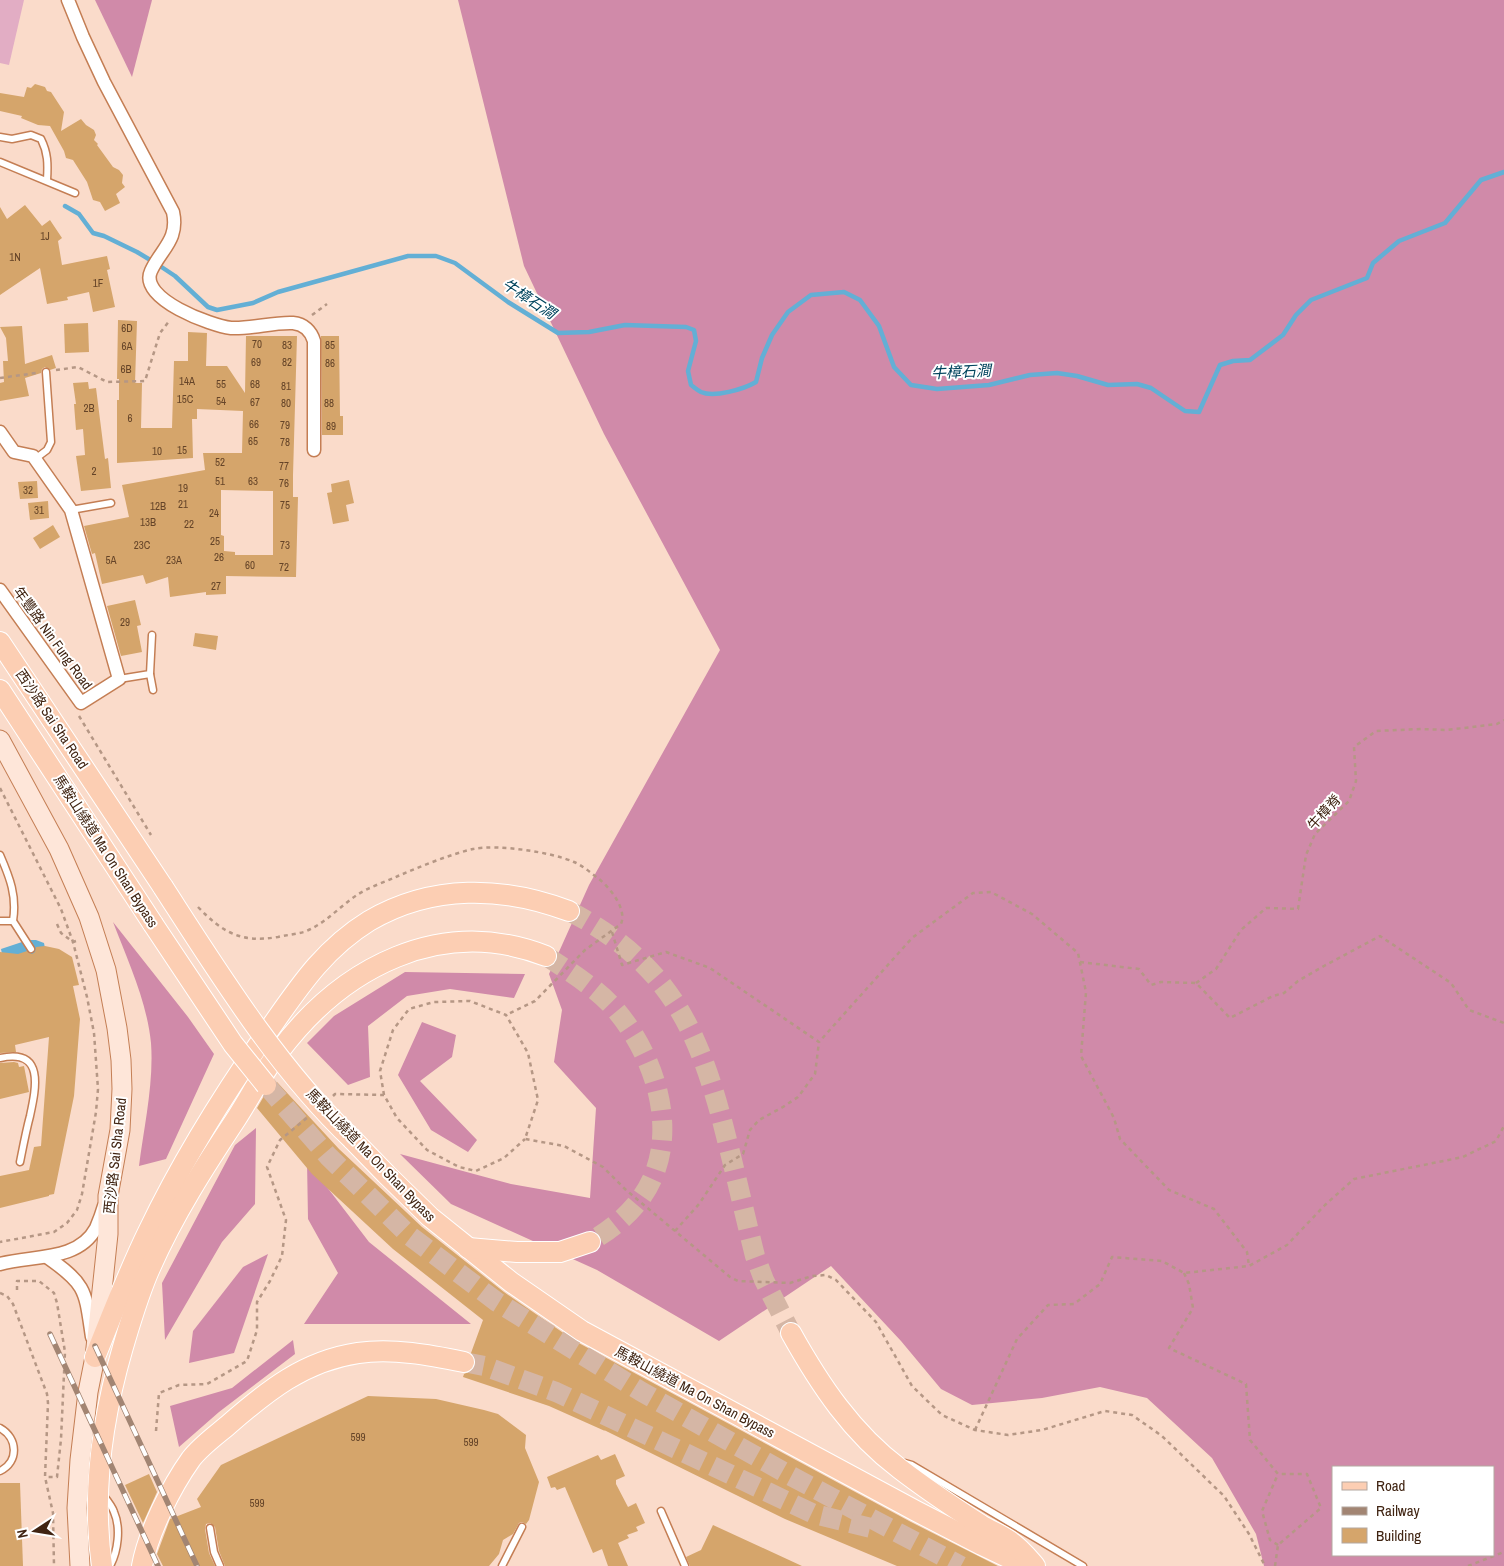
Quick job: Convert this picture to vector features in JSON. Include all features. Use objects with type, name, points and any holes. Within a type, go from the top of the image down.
[{"type":"main road","name":"西沙路 Sai Sha Road","points":[[0,642],[103,796]]},
{"type":"main road","name":"馬鞍山繞道 Ma On Shan Bypass","points":[[0,690],[233,1044],[266,1085]]},
{"type":"main road","name":"西沙路 Sai Sha Road","points":[[0,740],[69,870],[89,917],[106,970],[118,1028],[122,1074],[120,1130],[108,1196],[108,1234],[95,1357],[88,1392],[78,1484],[77,1508],[80,1566]]},
{"type":"main road","name":"馬鞍山繞道 Ma On Shan Bypass","points":[[103,796],[222,978],[288,1067],[352,1139],[430,1217],[511,1282],[582,1331],[826,1463],[991,1540],[1026,1566]]},
{"type":"main road","points":[[95,1357],[148,1231],[206,1124],[296,989],[327,953],[353,932],[381,915],[406,904],[438,896],[474,892],[508,894],[537,900],[569,911]]},
{"type":"main road","points":[[102,1566],[98,1488],[100,1448],[109,1398],[130,1321],[151,1266],[171,1226],[196,1180],[266,1070],[287,1042],[316,1011],[349,984],[383,962],[406,952],[427,946],[450,943],[486,942],[522,948],[546,956]]},
{"type":"main road","points":[[468,1248],[517,1252],[560,1252],[590,1242]]},
{"type":"main road","points":[[791,1333],[820,1383],[846,1418],[885,1457],[937,1495],[991,1540],[1012,1542],[1035,1566]]},
{"type":"main road","points":[[142,1566],[144,1552],[157,1521],[192,1458],[253,1403],[292,1375],[334,1358],[359,1353],[427,1354],[464,1362]]},
{"type":"street","points":[[68,0],[82,37],[104,82],[173,212],[174,231],[170,242],[151,270],[149,277],[151,286],[156,294],[178,309],[213,324],[231,328],[284,322],[301,324],[312,334],[314,342],[314,450]]},
{"type":"street","points":[[0,432],[14,452],[33,456],[71,510],[118,679]]},
{"type":"street","name":"年豐路 Nin Fung Road","points":[[0,590],[81,703],[118,679]]},
{"type":"street","points":[[0,1264],[46,1257],[74,1248],[88,1239],[96,1228],[108,1196]]},
{"type":"street","points":[[46,1257],[70,1274],[80,1285],[84,1293],[95,1357]]},
{"type":"lane","points":[[0,137],[12,139],[31,135],[41,139],[46,150],[48,164],[47,180]]},
{"type":"lane","points":[[0,162],[75,193]]},
{"type":"lane","points":[[35,460],[47,450],[51,442],[46,372]]},
{"type":"lane","points":[[71,510],[111,503]]},
{"type":"lane","points":[[152,635],[150,674],[153,690]]},
{"type":"lane","points":[[118,679],[150,674]]},
{"type":"lane","points":[[0,855],[13,888],[15,910],[13,921],[31,949]]},
{"type":"lane","points":[[0,921],[13,921]]},
{"type":"lane","points":[[0,1058],[14,1056],[26,1060],[31,1064],[36,1077],[35,1092],[20,1162]]},
{"type":"lane","points":[[0,1428],[10,1436],[14,1451],[9,1465],[0,1471]]},
{"type":"lane","points":[[885,1457],[912,1465],[1083,1566]]},
{"type":"lane","points":[[98,1488],[116,1518],[118,1542],[110,1566]]},
{"type":"lane","points":[[661,1511],[685,1566]]},
{"type":"lane","points":[[502,1566],[522,1527]]},
{"type":"lane","points":[[210,1528],[214,1552],[220,1566]]},
{"type":"path","points":[[301,324],[326,304]]},
{"type":"path","points":[[0,378],[78,367],[107,382],[144,381],[160,332],[178,309]]},
{"type":"path","points":[[81,719],[152,838]]},
{"type":"path","name":"牛樟脊","points":[[1196,983],[1216,969],[1241,930],[1266,908],[1298,910],[1306,855],[1315,834],[1349,801],[1354,788],[1356,781],[1354,747],[1376,731],[1447,730],[1497,724],[1504,720]]},
{"type":"path","points":[[0,788],[61,909],[73,942],[88,997],[94,1033],[98,1080],[96,1112],[80,1202],[73,1217],[54,1232],[0,1242]]},
{"type":"path","points":[[194,903],[212,922],[230,934],[252,938],[276,937],[304,932],[324,921],[358,894],[419,867],[475,849],[500,848],[542,853],[575,862],[603,882],[615,897],[620,906],[622,921],[612,932],[585,950],[535,1002],[506,1015]]},
{"type":"path","points":[[674,1231],[699,1204],[725,1165],[743,1154],[750,1130],[759,1120],[783,1108],[798,1097],[815,1074],[819,1042],[912,938],[973,893],[991,892],[1032,914],[1078,953],[1086,992],[1081,1056],[1114,1118],[1120,1139],[1169,1190],[1214,1209],[1247,1252],[1249,1266]]},
{"type":"path","points":[[57,924],[61,934],[73,942]]},
{"type":"path","points":[[612,932],[622,965],[666,952],[710,968],[819,1042]]},
{"type":"path","points":[[1080,962],[1139,969],[1151,985],[1161,982],[1196,983],[1230,1018],[1284,993],[1298,981],[1380,936],[1451,983],[1469,1010],[1504,1023]]},
{"type":"path","points":[[73,942],[80,939]]},
{"type":"path","points":[[470,1001],[506,1015],[528,1053],[538,1100],[525,1139],[504,1158],[476,1171],[459,1167],[427,1150],[397,1118],[384,1095],[380,1071],[393,1030],[409,1009],[434,1002],[470,1001]]},
{"type":"path","points":[[328,1100],[335,1094],[384,1095]]},
{"type":"path","points":[[156,1432],[159,1393],[179,1385],[207,1384],[247,1361],[258,1330],[257,1302],[282,1256],[286,1220],[267,1167],[280,1140],[314,1111]]},
{"type":"path","points":[[975,1430],[1018,1339],[1048,1305],[1074,1304],[1100,1284],[1112,1257],[1162,1261],[1184,1273],[1249,1266],[1287,1245],[1325,1205],[1354,1179],[1463,1157],[1496,1141],[1504,1126]]},
{"type":"path","points":[[525,1139],[564,1146],[602,1167],[674,1231],[730,1277],[738,1281],[790,1284],[812,1276],[826,1275],[836,1280],[876,1322],[912,1386],[942,1415],[975,1430],[1008,1435],[1042,1430],[1105,1411],[1132,1414],[1162,1436],[1224,1496],[1249,1534],[1265,1566]]},
{"type":"path","points":[[1184,1273],[1189,1284],[1193,1308],[1169,1348],[1246,1384],[1250,1440],[1278,1474]]},
{"type":"path","points":[[17,1290],[17,1281],[39,1281],[54,1293],[65,1352],[61,1439],[56,1477],[45,1477]]},
{"type":"path","points":[[0,1294],[7,1296],[13,1304],[47,1394],[45,1477],[52,1513],[54,1566]]},
{"type":"path","points":[[1278,1474],[1262,1511],[1270,1540],[1278,1545]]},
{"type":"path","points":[[1275,1566],[1278,1545],[1321,1508],[1307,1474],[1278,1474]]},
{"type":"path","points":[[1468,1566],[1494,1556]]},
{"type":"shaded area","points":[[0,0],[24,0],[9,65],[0,63]]},
{"type":"shaded area","points":[[95,0],[152,0],[132,77]]},
{"type":"shaded area","points":[[458,0],[1504,0],[1504,1566],[1264,1566],[1256,1534],[1212,1458],[1147,1398],[1100,1387],[1042,1398],[972,1405],[941,1389],[901,1341],[831,1266],[719,1341],[597,1270],[451,1204],[400,1154],[511,1184],[590,1198],[596,1108],[554,1062],[562,1010],[549,974],[589,885],[720,650],[604,434],[524,266]]},
{"type":"shaded area","points":[[113,922],[188,1017],[214,1054],[166,1159],[139,1166],[150,1089],[151,1043],[141,997]]},
{"type":"shaded area","points":[[405,972],[525,974],[514,998],[450,989],[407,996],[368,1026],[370,1077],[348,1085],[307,1043],[334,1016]]},
{"type":"shaded area","points":[[422,1022],[456,1035],[452,1057],[420,1081],[477,1140],[468,1152],[431,1130],[398,1075]]},
{"type":"shaded area","points":[[256,1128],[255,1204],[222,1242],[165,1340],[162,1283],[235,1145]]},
{"type":"shaded area","points":[[307,1161],[369,1242],[471,1324],[304,1324],[338,1273],[308,1219]]},
{"type":"shaded area","points":[[268,1254],[234,1353],[189,1363],[193,1331],[243,1267]]},
{"type":"shaded area","points":[[293,1340],[295,1354],[219,1412],[179,1447],[170,1406],[232,1388]]},
{"type":"water","points":[[28,940],[44,943],[48,964],[6,974],[1,949]]},
{"type":"building","points":[[35,84],[45,87],[47,91],[51,92],[64,112],[61,131],[81,119],[94,130],[96,135],[94,140],[97,145],[113,167],[123,175],[122,183],[125,187],[116,194],[120,203],[105,211],[100,202],[93,200],[87,182],[73,160],[66,158],[50,126],[38,125],[21,118],[22,116],[0,111],[0,93],[24,97],[27,87],[31,88]]},
{"type":"building","points":[[25,205],[42,226],[50,220],[62,238],[58,241],[62,265],[107,256],[110,269],[107,270],[115,307],[93,312],[89,292],[67,297],[68,300],[47,304],[40,268],[0,295],[0,207],[7,219]]},
{"type":"building","points":[[118,320],[137,321],[135,383],[142,383],[141,428],[172,428],[174,361],[188,361],[188,332],[207,333],[206,366],[227,366],[245,393],[246,336],[297,336],[293,475],[293,497],[298,497],[296,577],[226,576],[226,594],[206,595],[206,592],[170,597],[168,577],[146,584],[143,575],[102,584],[95,553],[92,554],[84,526],[129,517],[122,485],[205,470],[203,453],[242,453],[243,411],[197,409],[197,419],[192,419],[193,458],[117,463],[119,379],[117,379]],"holes":[[[221,490],[273,491],[273,555],[235,555],[235,552],[224,551],[224,536],[221,535]]]},
{"type":"building","points":[[88,323],[89,352],[65,353],[64,324]]},
{"type":"building","points":[[22,326],[25,364],[52,355],[56,368],[50,370],[45,367],[41,373],[25,378],[29,396],[0,401],[0,383],[4,382],[3,361],[8,361],[6,338],[0,327]]},
{"type":"building","points":[[321,336],[339,336],[340,416],[343,416],[343,435],[322,435]]},
{"type":"building","points":[[88,382],[89,389],[96,388],[105,459],[108,458],[111,488],[81,491],[76,456],[85,455],[83,429],[76,430],[74,404],[76,404],[73,383]]},
{"type":"building","points":[[349,480],[354,503],[346,505],[349,521],[333,524],[327,493],[332,492],[331,484]]},
{"type":"building","points":[[37,481],[38,498],[20,499],[18,482]]},
{"type":"building","points":[[48,501],[49,518],[30,520],[28,503]]},
{"type":"building","points":[[53,525],[60,537],[40,549],[33,538]]},
{"type":"building","points":[[135,600],[141,625],[137,626],[142,652],[121,656],[107,606]]},
{"type":"building","points":[[195,633],[218,636],[216,650],[193,646]]},
{"type":"building","points":[[45,946],[59,949],[72,957],[79,985],[73,986],[80,1019],[74,1096],[54,1194],[0,1208],[0,1176],[29,1170],[34,1147],[41,1146],[49,1037],[15,1045],[16,1052],[0,1053],[0,952],[18,954],[27,951],[32,954],[35,952],[36,947]]},
{"type":"building","points":[[0,1063],[18,1063],[19,1067],[24,1066],[29,1092],[0,1099]]},
{"type":"building","points":[[277,1082],[339,1149],[422,1227],[504,1292],[575,1341],[911,1522],[998,1566],[897,1566],[785,1519],[604,1430],[549,1406],[463,1377],[464,1374],[473,1370],[475,1365],[475,1359],[471,1353],[483,1320],[393,1249],[312,1174],[257,1108],[264,1096],[268,1097],[274,1094],[277,1089]]},
{"type":"building","points":[[368,1396],[436,1399],[484,1410],[498,1414],[526,1435],[525,1448],[539,1482],[529,1520],[526,1524],[519,1523],[513,1534],[503,1540],[499,1554],[489,1566],[225,1566],[219,1551],[215,1527],[210,1523],[206,1524],[205,1529],[209,1553],[215,1566],[163,1566],[157,1554],[170,1519],[201,1507],[197,1499],[221,1465]]},
{"type":"building","points":[[615,1454],[625,1476],[616,1480],[616,1484],[628,1507],[636,1503],[645,1523],[636,1527],[638,1531],[627,1535],[629,1538],[618,1543],[628,1566],[608,1566],[602,1549],[593,1553],[565,1487],[557,1490],[555,1487],[551,1488],[547,1477],[598,1455],[601,1460]]},
{"type":"building","points":[[149,1474],[157,1492],[143,1523],[125,1485]]},
{"type":"building","points":[[0,1483],[20,1483],[23,1566],[0,1566]]},
{"type":"building","points":[[713,1525],[802,1566],[690,1566],[686,1557],[701,1550]]},
{"type":"waterway","name":"牛樟石澗","points":[[160,266],[175,276],[208,307],[217,310],[253,303],[278,292],[408,256],[436,256],[455,263],[508,302],[558,333],[589,332],[625,325],[686,327],[694,330],[696,341],[688,371],[691,385],[707,394],[737,390],[756,382],[762,358],[772,335],[788,312],[811,295],[844,292],[860,300],[879,326],[894,367],[911,385],[937,389],[989,385],[1030,375],[1057,373],[1077,376],[1108,385],[1137,384],[1151,388],[1185,411],[1199,412],[1220,365],[1233,361],[1250,360],[1283,335],[1296,315],[1311,300],[1367,278],[1373,263],[1399,241],[1445,223],[1481,180],[1504,172]]},
{"type":"waterway","name":"牛樟石澗","points":[[65,206],[79,214],[93,233],[104,236],[152,261]]},
{"type":"tunnel","points":[[569,911],[605,932],[635,956],[659,981],[679,1009],[708,1072],[719,1108],[755,1256],[764,1280],[791,1333]]},
{"type":"tunnel","points":[[546,956],[591,987],[615,1009],[643,1051],[653,1075],[660,1100],[661,1151],[654,1175],[641,1198],[630,1211],[611,1228],[590,1242]]},
{"type":"tunnel","points":[[266,1085],[328,1156],[410,1236],[497,1302],[642,1392],[789,1475],[961,1566]]},
{"type":"tunnel","points":[[464,1362],[484,1366],[556,1392],[814,1514],[871,1528]]},
{"type":"railway","points":[[50,1334],[158,1566]]},
{"type":"railway","points":[[95,1346],[197,1566]]}]
